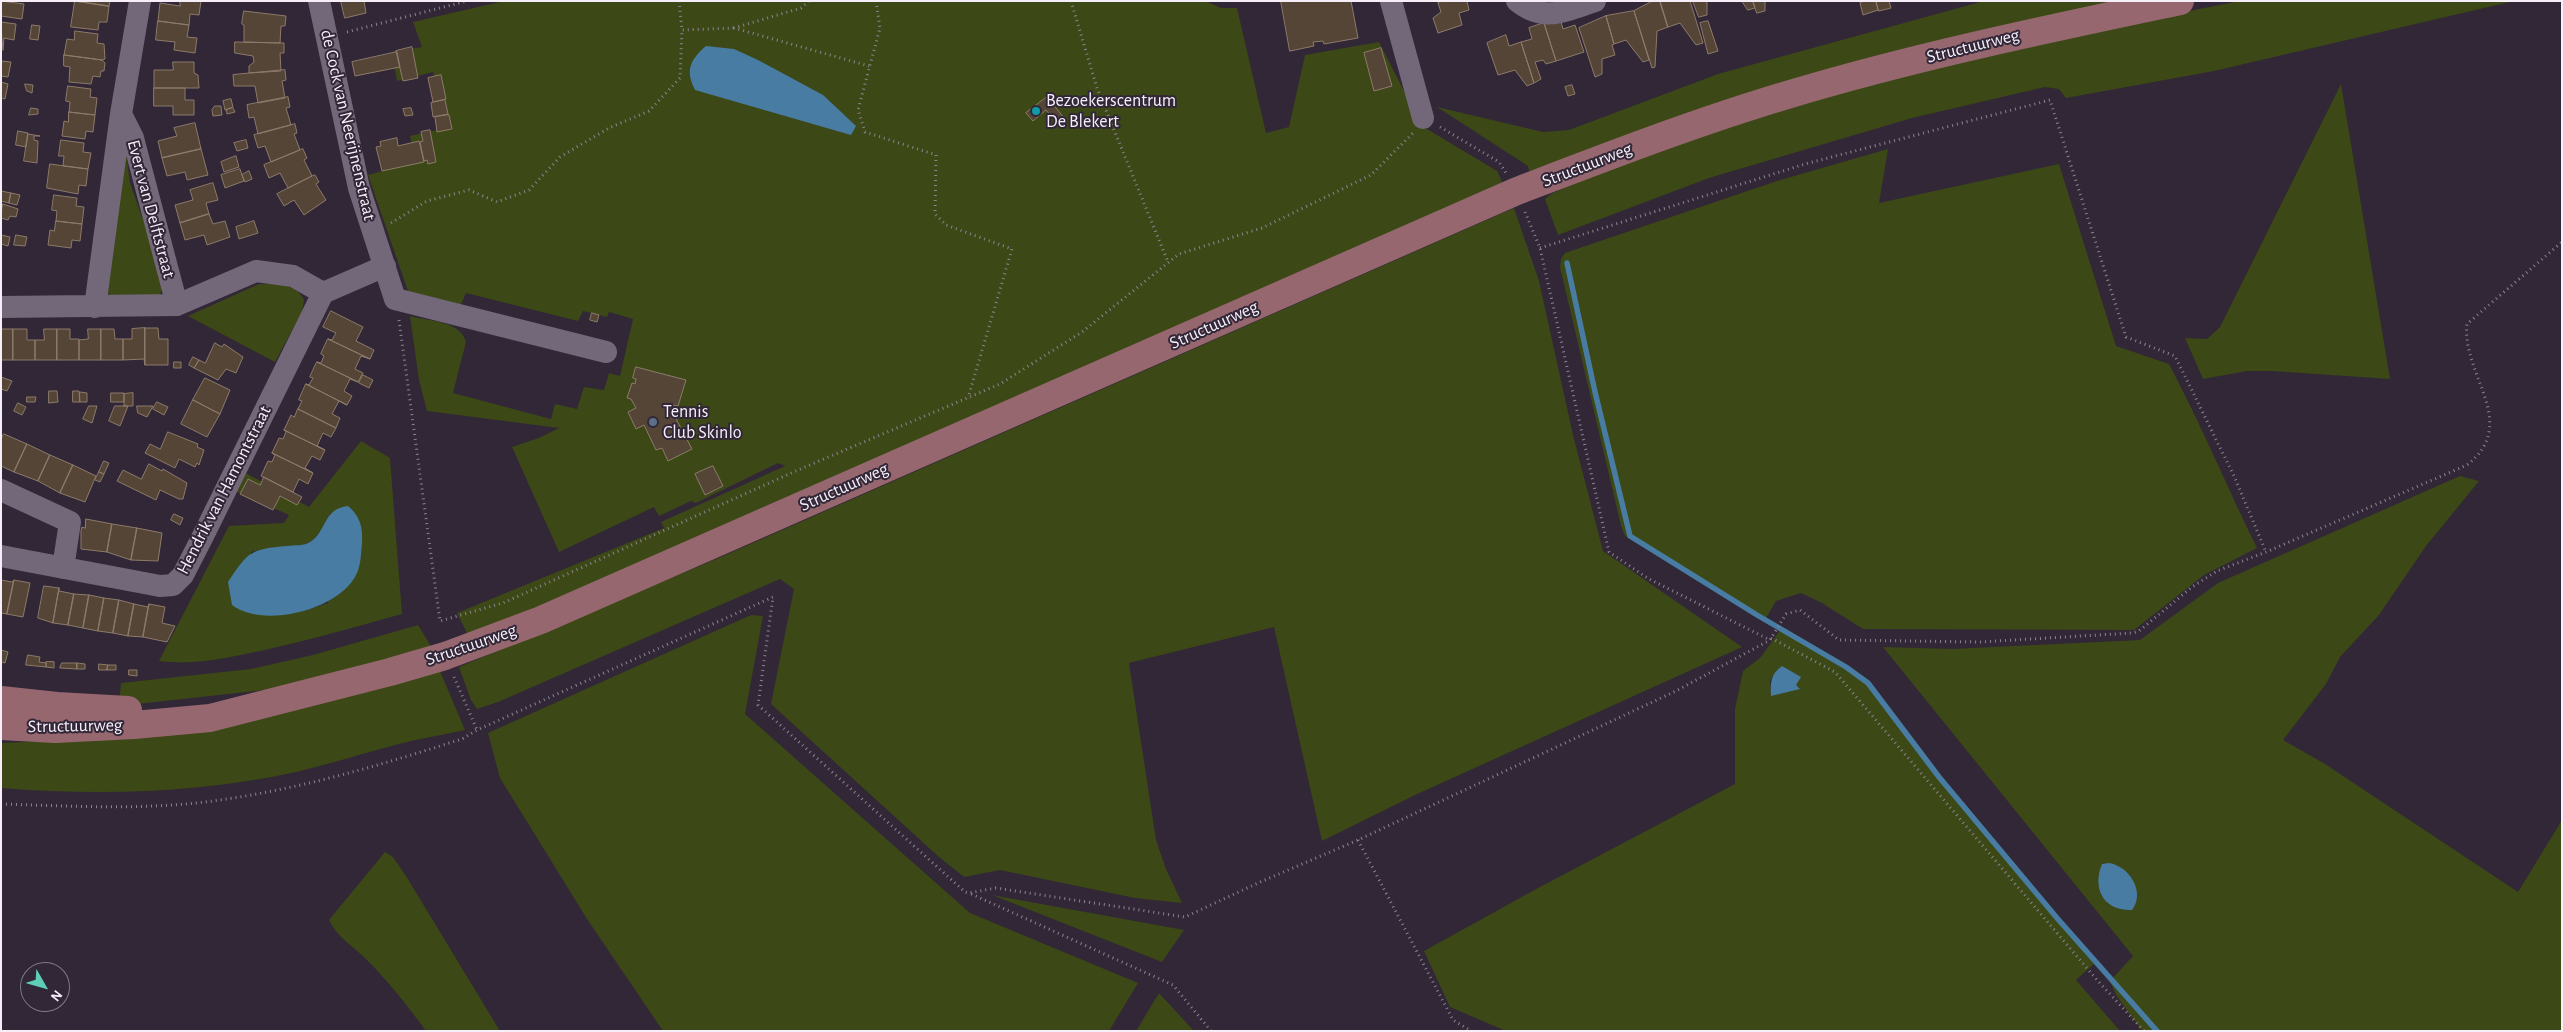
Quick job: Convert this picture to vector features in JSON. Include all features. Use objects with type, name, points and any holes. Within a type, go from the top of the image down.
[{"type":"main road","name":"Structuurweg","points":[[1,726],[55,729],[134,725],[210,718],[445,656],[541,620],[1517,192],[1636,146],[1787,95],[1981,43],[2180,1]]},
{"type":"main road","name":"Structuurweg","points":[[1,700],[57,706],[135,710],[267,703]]},
{"type":"street","name":"Evert van Delftstraat","points":[[95,307],[121,114],[140,1]]},
{"type":"street","name":"de Cock van Neerijnenstraat","points":[[319,1],[359,188],[395,299]]},
{"type":"street","points":[[1391,1],[1423,118]]},
{"type":"street","points":[[1523,6],[1553,15],[1595,1]]},
{"type":"street","name":"Evert van Delftstraat","points":[[121,114],[133,138],[177,305]]},
{"type":"street","points":[[1,307],[177,305],[256,271],[293,276],[323,293],[384,266]]},
{"type":"street","name":"Hendrik van Hamontstraat","points":[[1,556],[160,586],[173,585],[183,574],[203,536],[323,293]]},
{"type":"street","points":[[395,299],[606,352]]},
{"type":"street","points":[[1,490],[70,522],[63,568]]},
{"type":"path","points":[[326,37],[467,1]]},
{"type":"path","points":[[374,234],[426,201],[469,190],[497,202],[529,190],[560,157],[609,128],[649,111],[680,78],[682,30],[679,1]]},
{"type":"path","points":[[682,30],[734,28],[801,8],[809,1]]},
{"type":"path","points":[[876,1],[880,28],[858,110],[865,132],[936,155],[936,214],[946,225],[1012,249],[968,398]]},
{"type":"path","points":[[1071,1],[1097,88],[1168,262]]},
{"type":"path","points":[[734,28],[869,66]]},
{"type":"path","points":[[1540,248],[1805,164],[2050,100],[2126,337],[2175,356],[2234,476],[2266,552]]},
{"type":"path","points":[[395,299],[440,621],[503,603],[780,478],[1000,384],[1082,332],[1180,254],[1262,228],[1371,175],[1422,123],[1423,118],[1499,162],[1517,192],[1540,248],[1609,552],[1649,579],[1835,672],[2097,980],[2144,1031]]},
{"type":"path","points":[[969,893],[996,888],[1185,917],[1258,882],[1358,840],[1676,691],[1771,639],[1786,614],[1800,610],[1839,640],[1980,642],[2132,634],[2139,631],[2192,587],[2217,571],[2266,552],[2467,465],[2480,456],[2487,441],[2491,414],[2475,370],[2467,324],[2562,242]]},
{"type":"path","points":[[1,804],[133,805],[204,802],[271,792],[359,771],[462,739],[478,730],[773,597],[758,705],[964,892],[1173,985],[1211,1031]]},
{"type":"path","points":[[445,656],[478,730]]},
{"type":"path","points":[[1358,840],[1453,1020],[1471,1031]]},
{"type":"green space","points":[[504,1],[1205,1],[1221,8],[1237,8],[1266,133],[1289,127],[1305,55],[1379,42],[1422,126],[1497,171],[1504,186],[469,637],[457,613],[664,528],[661,522],[785,466],[778,463],[696,503],[691,501],[659,516],[654,507],[559,552],[512,447],[539,438],[559,428],[427,411],[419,380],[410,316],[443,323],[458,330],[463,335],[466,342],[453,393],[551,419],[555,404],[577,409],[584,387],[604,390],[609,373],[620,376],[633,319],[609,312],[607,317],[583,311],[578,321],[466,293],[460,307],[409,294],[368,175],[416,162],[410,136],[446,128],[433,72],[397,81],[392,52],[422,47],[413,22]]},
{"type":"green space","points":[[1984,1],[2130,1],[1969,33],[1816,73],[1534,174],[1529,171],[1528,166],[1437,107],[1543,132],[1569,130],[1718,74]]},
{"type":"green space","points":[[2240,1],[2514,1],[2214,71],[2066,98],[2059,89],[2045,87],[1912,118],[1709,178],[1558,235],[1545,199],[1551,194],[1598,173],[1668,147],[1804,102],[1965,55]]},
{"type":"green space","points":[[2341,84],[2390,379],[2247,371],[2203,379],[2185,338],[2207,339],[2220,327]]},
{"type":"green space","points":[[125,144],[130,183],[165,282],[160,295],[111,296],[105,291]]},
{"type":"green space","points":[[1888,149],[1879,203],[2059,164],[2116,346],[2169,364],[2257,548],[2204,575],[2134,630],[1863,629],[1822,603],[1801,593],[1776,601],[1765,620],[1625,536],[1621,526],[1560,267],[1561,259],[1565,253],[1777,181]]},
{"type":"green space","points":[[1514,208],[1539,281],[1573,435],[1603,551],[1742,647],[1415,795],[1322,841],[1274,627],[1129,663],[1156,840],[1166,869],[1182,903],[1135,898],[1000,870],[964,877],[939,857],[771,704],[794,589],[780,579],[498,702],[477,709],[471,700],[459,667],[721,557]]},
{"type":"green space","points":[[259,284],[291,287],[301,294],[304,300],[302,312],[275,362],[188,316]]},
{"type":"green space","points":[[361,441],[390,458],[402,614],[303,641],[228,658],[200,662],[159,661],[229,526],[284,523],[289,515],[231,489],[240,470],[309,507]],"holes":[[[331,513],[328,603],[303,611],[265,615],[251,552],[308,543],[318,534]]]},
{"type":"green space","points":[[2460,476],[2479,481],[2426,546],[2379,615],[2340,657],[2326,684],[2283,740],[2325,764],[2518,892],[2562,820],[2562,1031],[2142,1031],[2116,995],[2110,981],[2133,956],[1883,647],[1952,649],[2140,640],[2218,583]]},
{"type":"green space","points":[[751,615],[763,616],[745,714],[970,913],[1138,983],[1109,1031],[663,1031],[587,919],[500,778],[488,733]]},
{"type":"green space","points":[[418,625],[432,648],[274,689],[137,704],[119,704],[121,683],[251,669],[313,655]]},
{"type":"green space","points":[[1781,629],[1866,682],[1936,774],[2094,964],[2076,980],[2120,1031],[1506,1031],[1450,1007],[1424,951],[1538,888],[1735,784],[1735,709],[1743,671],[1760,658]],"holes":[[[1773,676],[1800,688],[1771,695],[1770,681]]]},
{"type":"green space","points":[[440,671],[465,730],[407,742],[296,772],[223,784],[149,791],[112,792],[1,788],[1,743],[68,740]]},
{"type":"green space","points":[[385,852],[393,857],[406,876],[500,1031],[426,1031],[382,976],[332,926],[329,920]]},
{"type":"green space","points":[[992,895],[1184,930],[1162,962]]},
{"type":"green space","points":[[1159,993],[1194,1031],[1136,1031]]},
{"type":"water","points":[[706,46],[734,49],[823,95],[856,126],[851,135],[695,90],[690,77],[691,66],[696,56]]},
{"type":"water","points":[[348,506],[358,518],[362,537],[361,558],[358,570],[348,586],[335,597],[319,606],[300,612],[262,615],[246,612],[232,605],[228,582],[246,558],[257,551],[265,549],[308,543],[319,533],[333,511]]},
{"type":"water","points":[[1782,666],[1801,677],[1796,685],[1800,689],[1771,696],[1772,679],[1775,672]]},
{"type":"water","points":[[2109,863],[2123,869],[2133,881],[2137,895],[2136,903],[2132,910],[2114,907],[2102,896],[2099,889],[2099,873],[2102,864]]},
{"type":"building","points":[[1,1],[24,4],[22,19],[1,16]]},
{"type":"building","points":[[75,1],[109,6],[107,22],[99,22],[98,30],[71,27]]},
{"type":"building","points":[[75,1],[110,1],[109,6]]},
{"type":"building","points":[[180,1],[201,1],[199,15],[190,14],[189,25],[158,21],[160,3],[180,6]]},
{"type":"building","points":[[341,1],[364,1],[366,13],[345,18]]},
{"type":"building","points":[[1281,1],[1351,1],[1358,38],[1324,44],[1323,41],[1313,42],[1314,46],[1290,51]]},
{"type":"building","points":[[1443,1],[1467,1],[1469,10],[1459,13],[1462,25],[1438,33],[1433,18],[1441,12],[1438,3]]},
{"type":"building","points":[[1653,1],[1660,1],[1668,27],[1657,31],[1655,67],[1652,68],[1634,11]]},
{"type":"building","points":[[1660,1],[1690,1],[1703,43],[1696,45],[1680,23],[1668,27]]},
{"type":"building","points":[[1693,1],[1707,1],[1707,15],[1699,17]]},
{"type":"building","points":[[1742,1],[1753,1],[1755,8],[1748,10]]},
{"type":"building","points":[[1753,1],[1765,1],[1765,11],[1757,13]]},
{"type":"building","points":[[1876,1],[1878,10],[1863,15],[1860,3]]},
{"type":"building","points":[[1876,1],[1889,1],[1891,8],[1879,11]]},
{"type":"building","points":[[244,11],[286,16],[285,26],[281,26],[280,43],[244,42],[244,25],[242,24]]},
{"type":"building","points":[[1634,11],[1649,60],[1643,62],[1626,40],[1614,44],[1606,16]]},
{"type":"building","points":[[1606,16],[1615,55],[1602,59],[1602,74],[1595,77],[1579,28]]},
{"type":"building","points":[[1560,18],[1563,29],[1575,25],[1584,52],[1556,61],[1544,23]]},
{"type":"building","points":[[158,21],[189,25],[187,37],[197,38],[195,53],[174,50],[175,42],[156,40]]},
{"type":"building","points":[[1708,21],[1718,51],[1708,54],[1700,23]]},
{"type":"building","points":[[1,22],[16,24],[14,40],[4,38],[3,50]]},
{"type":"building","points":[[1544,23],[1556,61],[1546,64],[1543,60],[1535,62],[1541,79],[1534,83],[1521,42],[1532,39],[1529,28]]},
{"type":"building","points":[[32,25],[40,26],[38,40],[30,39]]},
{"type":"building","points":[[75,31],[98,34],[97,43],[104,44],[105,59],[64,55],[67,39],[74,40]]},
{"type":"building","points":[[1506,35],[1509,46],[1521,42],[1534,83],[1527,86],[1515,70],[1498,75],[1487,43]]},
{"type":"building","points":[[235,42],[284,43],[284,53],[280,53],[281,71],[249,73],[249,66],[254,62],[253,56],[235,53]]},
{"type":"building","points":[[412,47],[418,78],[403,81],[396,51]]},
{"type":"building","points":[[1381,48],[1392,86],[1374,91],[1364,53]]},
{"type":"building","points":[[397,52],[400,67],[355,76],[352,62]]},
{"type":"building","points":[[64,55],[102,60],[105,63],[104,71],[101,71],[100,77],[93,76],[91,84],[69,82],[70,67],[64,66]]},
{"type":"building","points":[[1,61],[11,62],[8,77],[1,76]]},
{"type":"building","points":[[173,62],[194,62],[194,73],[198,75],[199,88],[154,88],[154,70],[173,70]]},
{"type":"building","points":[[285,70],[286,80],[282,81],[285,98],[258,103],[255,86],[234,86],[233,75]]},
{"type":"building","points":[[441,75],[446,99],[433,102],[428,78]]},
{"type":"building","points":[[1,82],[8,84],[5,99],[1,98]]},
{"type":"building","points":[[25,84],[33,85],[32,93],[27,91]]},
{"type":"building","points":[[1572,85],[1575,94],[1568,96],[1565,87]]},
{"type":"building","points":[[68,86],[91,89],[90,97],[97,98],[95,115],[69,112],[70,102],[66,101]]},
{"type":"building","points":[[154,88],[185,88],[185,100],[194,100],[194,115],[173,115],[173,106],[154,106]]},
{"type":"building","points":[[288,97],[290,107],[286,108],[291,125],[258,134],[254,117],[249,118],[247,105]]},
{"type":"building","name":"Bezoekerscentrum De Blekert","points":[[1047,97],[1065,119],[1058,124],[1046,110],[1033,121],[1026,113]]},
{"type":"building","points":[[231,99],[233,107],[225,110],[223,101]]},
{"type":"building","points":[[445,100],[448,114],[433,117],[431,103]]},
{"type":"building","points":[[215,106],[221,106],[222,115],[213,116],[212,110]]},
{"type":"building","points":[[31,108],[38,109],[38,114],[29,115]]},
{"type":"building","points":[[233,108],[235,112],[227,114],[226,110]]},
{"type":"building","points":[[411,108],[413,115],[405,116],[403,109]]},
{"type":"building","points":[[69,112],[95,115],[93,132],[86,131],[85,139],[62,136],[64,121],[68,122]]},
{"type":"building","points":[[449,115],[452,129],[437,132],[435,117]]},
{"type":"building","points":[[195,123],[201,149],[162,158],[158,141],[177,136],[174,128]]},
{"type":"building","points":[[295,124],[297,133],[294,134],[300,150],[271,162],[265,146],[258,148],[254,135]]},
{"type":"building","points":[[430,130],[436,162],[428,164],[427,160],[424,161],[420,142],[423,141],[421,132]]},
{"type":"building","points":[[18,131],[28,133],[26,147],[16,145]]},
{"type":"building","points":[[28,134],[40,136],[34,136],[34,140],[38,141],[37,163],[24,161]]},
{"type":"building","points":[[397,138],[398,146],[419,141],[424,162],[382,171],[376,147],[381,146],[380,142]]},
{"type":"building","points":[[61,140],[84,143],[83,152],[91,153],[88,169],[63,166],[64,156],[59,156]]},
{"type":"building","points":[[246,140],[248,148],[237,151],[234,143]]},
{"type":"building","points":[[201,149],[208,175],[187,180],[185,172],[167,176],[162,158]]},
{"type":"building","points":[[303,149],[307,158],[304,160],[312,176],[288,188],[280,173],[269,178],[264,165]]},
{"type":"building","points":[[236,156],[239,167],[224,172],[221,162]]},
{"type":"building","points":[[50,164],[88,169],[86,186],[79,185],[78,194],[47,188]]},
{"type":"building","points":[[240,169],[244,181],[225,188],[221,175]]},
{"type":"building","points":[[249,171],[252,179],[245,182],[242,175]]},
{"type":"building","points":[[315,175],[319,182],[316,184],[326,200],[304,215],[294,200],[284,206],[277,194]]},
{"type":"building","points":[[213,183],[218,200],[206,203],[209,214],[180,223],[175,205],[193,200],[190,190]]},
{"type":"building","points":[[1,191],[11,193],[9,203],[1,201]]},
{"type":"building","points":[[11,193],[20,195],[17,205],[9,203]]},
{"type":"building","points":[[54,195],[77,198],[76,206],[84,207],[82,224],[56,221],[57,211],[52,210]]},
{"type":"building","points":[[3,204],[18,209],[16,217],[10,216],[8,220],[1,218]]},
{"type":"building","points":[[209,214],[213,224],[225,221],[230,237],[207,245],[204,235],[185,240],[180,223]]},
{"type":"building","points":[[56,221],[82,224],[80,241],[72,240],[71,248],[48,245],[50,230],[54,231]]},
{"type":"building","points":[[254,221],[258,233],[239,239],[236,227]]},
{"type":"building","points":[[1,235],[10,237],[8,246],[1,244]]},
{"type":"building","points":[[16,235],[27,237],[25,246],[14,245]]},
{"type":"building","points":[[331,311],[363,327],[356,341],[374,350],[370,359],[328,339],[332,340],[336,333],[323,327]]},
{"type":"building","points":[[592,313],[599,315],[597,322],[590,320]]},
{"type":"building","points":[[145,328],[158,328],[159,339],[168,339],[168,365],[145,365]]},
{"type":"building","points":[[145,328],[145,365],[144,359],[123,360],[123,339],[132,339],[132,329]]},
{"type":"building","points":[[1,329],[13,329],[13,360],[1,360]]},
{"type":"building","points":[[13,329],[27,329],[27,340],[35,340],[35,360],[13,360]]},
{"type":"building","points":[[44,329],[57,329],[57,360],[35,360],[35,340],[44,340]]},
{"type":"building","points":[[57,329],[70,329],[70,339],[79,339],[79,360],[57,360]]},
{"type":"building","points":[[88,329],[101,329],[101,360],[79,360],[79,340],[88,339]]},
{"type":"building","points":[[101,329],[114,329],[115,339],[123,339],[123,360],[101,360]]},
{"type":"building","points":[[328,339],[370,359],[361,356],[355,369],[363,373],[358,382],[317,362],[321,363],[324,356],[321,354]]},
{"type":"building","points":[[215,343],[222,347],[224,344],[243,357],[236,373],[226,369],[218,380],[194,368],[199,360],[205,363]]},
{"type":"building","points":[[193,357],[199,360],[194,368],[189,365]]},
{"type":"building","points":[[174,362],[181,362],[181,368],[174,368]]},
{"type":"building","points":[[317,362],[358,382],[350,379],[344,391],[352,396],[347,405],[306,384],[309,385],[313,378],[310,377]]},
{"type":"building","points":[[636,367],[686,380],[678,406],[672,405],[671,409],[692,449],[668,461],[662,448],[656,450],[644,425],[636,429],[628,412],[636,408],[631,399],[627,398],[632,383],[635,384],[636,379],[633,378]]},
{"type":"building","points":[[363,375],[373,380],[369,388],[359,383]]},
{"type":"building","points":[[1,377],[12,381],[7,391],[1,389]]},
{"type":"building","points":[[205,378],[230,390],[220,414],[193,400]]},
{"type":"building","points":[[306,384],[347,405],[339,401],[332,414],[340,418],[336,428],[298,409],[302,401],[299,400]]},
{"type":"building","points":[[49,391],[57,391],[58,402],[49,403]]},
{"type":"building","points":[[73,391],[79,391],[80,402],[73,402]]},
{"type":"building","points":[[80,392],[87,393],[87,402],[80,402]]},
{"type":"building","points":[[111,393],[124,393],[124,402],[111,402]]},
{"type":"building","points":[[133,393],[133,406],[124,406],[124,394]]},
{"type":"building","points":[[27,397],[36,397],[35,402],[27,402]]},
{"type":"building","points":[[193,400],[220,414],[207,437],[181,424]]},
{"type":"building","points":[[157,402],[168,407],[164,415],[153,409]]},
{"type":"building","points":[[18,403],[26,407],[22,415],[14,411]]},
{"type":"building","points":[[89,406],[97,406],[92,423],[83,419]]},
{"type":"building","points":[[115,406],[128,406],[120,426],[109,421]]},
{"type":"building","points":[[137,406],[153,406],[147,417],[138,413]]},
{"type":"building","points":[[298,409],[336,428],[331,437],[323,433],[317,446],[325,450],[284,430],[291,415],[294,417]]},
{"type":"building","points":[[284,430],[325,450],[320,460],[312,456],[305,468],[313,473],[272,453],[279,438],[283,439],[286,432]]},
{"type":"building","points":[[168,432],[198,444],[197,447],[204,450],[199,465],[197,463],[195,467],[179,459],[175,468],[145,453],[150,444],[160,449]]},
{"type":"building","points":[[4,434],[27,444],[14,472],[1,466],[1,439]]},
{"type":"building","points":[[27,444],[50,455],[38,481],[14,472]]},
{"type":"building","points":[[272,453],[313,473],[308,484],[299,479],[293,492],[261,476],[268,461],[272,462],[275,455]]},
{"type":"building","points":[[50,455],[73,465],[60,493],[38,481]]},
{"type":"building","points":[[104,461],[109,463],[104,474],[99,472]]},
{"type":"building","points":[[149,464],[162,471],[163,469],[187,483],[183,499],[160,490],[156,500],[117,481],[123,470],[141,479]]},
{"type":"building","points":[[73,465],[96,476],[85,502],[60,493]]},
{"type":"building","points":[[713,466],[723,486],[705,495],[695,474]]},
{"type":"building","points":[[99,472],[104,474],[100,482],[95,480]]},
{"type":"building","points":[[264,477],[302,497],[297,505],[280,496],[273,510],[240,494],[248,479],[260,485]]},
{"type":"building","points":[[174,514],[183,518],[180,525],[171,520]]},
{"type":"building","points":[[86,519],[112,524],[107,552],[81,549],[81,531],[82,527],[85,528]]},
{"type":"building","points":[[112,524],[137,528],[131,560],[107,552]]},
{"type":"building","points":[[137,528],[162,533],[158,561],[131,560]]},
{"type":"building","points":[[1,580],[12,582],[14,580],[7,614],[1,613]]},
{"type":"building","points":[[14,580],[30,583],[23,617],[7,614]]},
{"type":"building","points":[[44,586],[59,588],[53,623],[38,618]]},
{"type":"building","points":[[59,588],[59,591],[74,594],[68,625],[53,623]]},
{"type":"building","points":[[74,594],[89,595],[83,628],[68,625]]},
{"type":"building","points":[[89,595],[104,598],[98,631],[83,628]]},
{"type":"building","points":[[104,598],[119,600],[113,633],[98,631]]},
{"type":"building","points":[[119,600],[134,604],[128,636],[113,633]]},
{"type":"building","points":[[134,604],[148,607],[149,604],[143,637],[128,636]]},
{"type":"building","points":[[149,604],[165,607],[162,623],[175,626],[167,642],[143,637]]},
{"type":"building","points":[[1,650],[8,652],[5,663],[1,662]]},
{"type":"building","points":[[28,655],[40,657],[39,662],[46,663],[46,667],[26,665]]},
{"type":"building","points":[[46,662],[54,662],[54,668],[46,667]]},
{"type":"building","points":[[62,663],[77,663],[77,669],[60,668]]},
{"type":"building","points":[[77,663],[85,664],[85,669],[77,669]]},
{"type":"building","points":[[99,664],[108,665],[107,670],[99,670]]},
{"type":"building","points":[[108,665],[116,665],[116,670],[107,670]]},
{"type":"building","points":[[129,670],[137,670],[137,676],[129,675]]},
{"type":"waterway","points":[[1567,263],[1595,392],[1630,536],[1757,615],[1846,667],[1868,683],[1939,777],[2057,918],[2157,1031]]},
{"type":"place","name":"Bezoekerscentrum De Blekert","points":[[1036,111]]},
{"type":"place","name":"Tennis Club Skinlo","points":[[653,422]]}]
